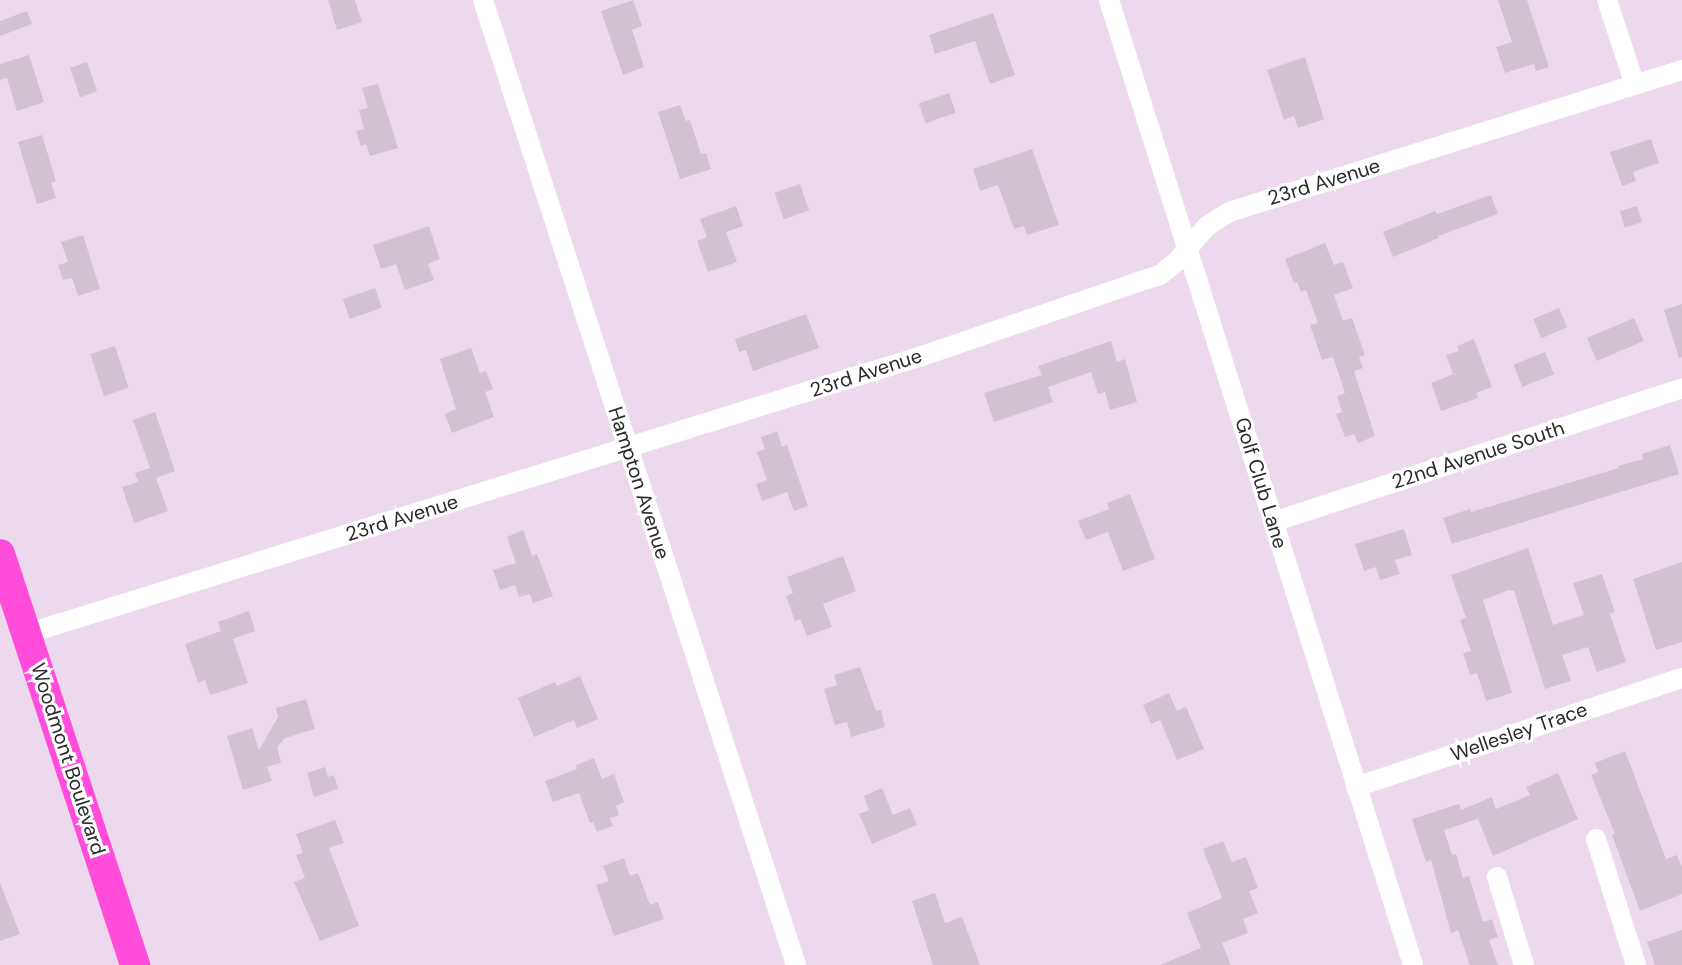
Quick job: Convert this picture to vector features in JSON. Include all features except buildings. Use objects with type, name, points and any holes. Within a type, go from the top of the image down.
[{"type":"main road","name":"Woodmont Boulevard","points":[[0,554],[135,965]]},
{"type":"street","name":"Hampton Avenue","points":[[483,0],[796,965]]},
{"type":"street","name":"Golf Club Lane","points":[[1109,0],[1413,965]]},
{"type":"street","points":[[1607,0],[1635,86]]},
{"type":"street","name":"23rd Avenue","points":[[26,634],[922,356],[1160,275],[1207,226],[1228,213],[1682,70]]},
{"type":"street","name":"22nd Avenue South","points":[[1273,522],[1682,388]]},
{"type":"street","name":"Wellesley Trace","points":[[1356,787],[1682,678]]},
{"type":"street","points":[[1596,839],[1636,965]]},
{"type":"street","points":[[1497,877],[1524,965]]}]
